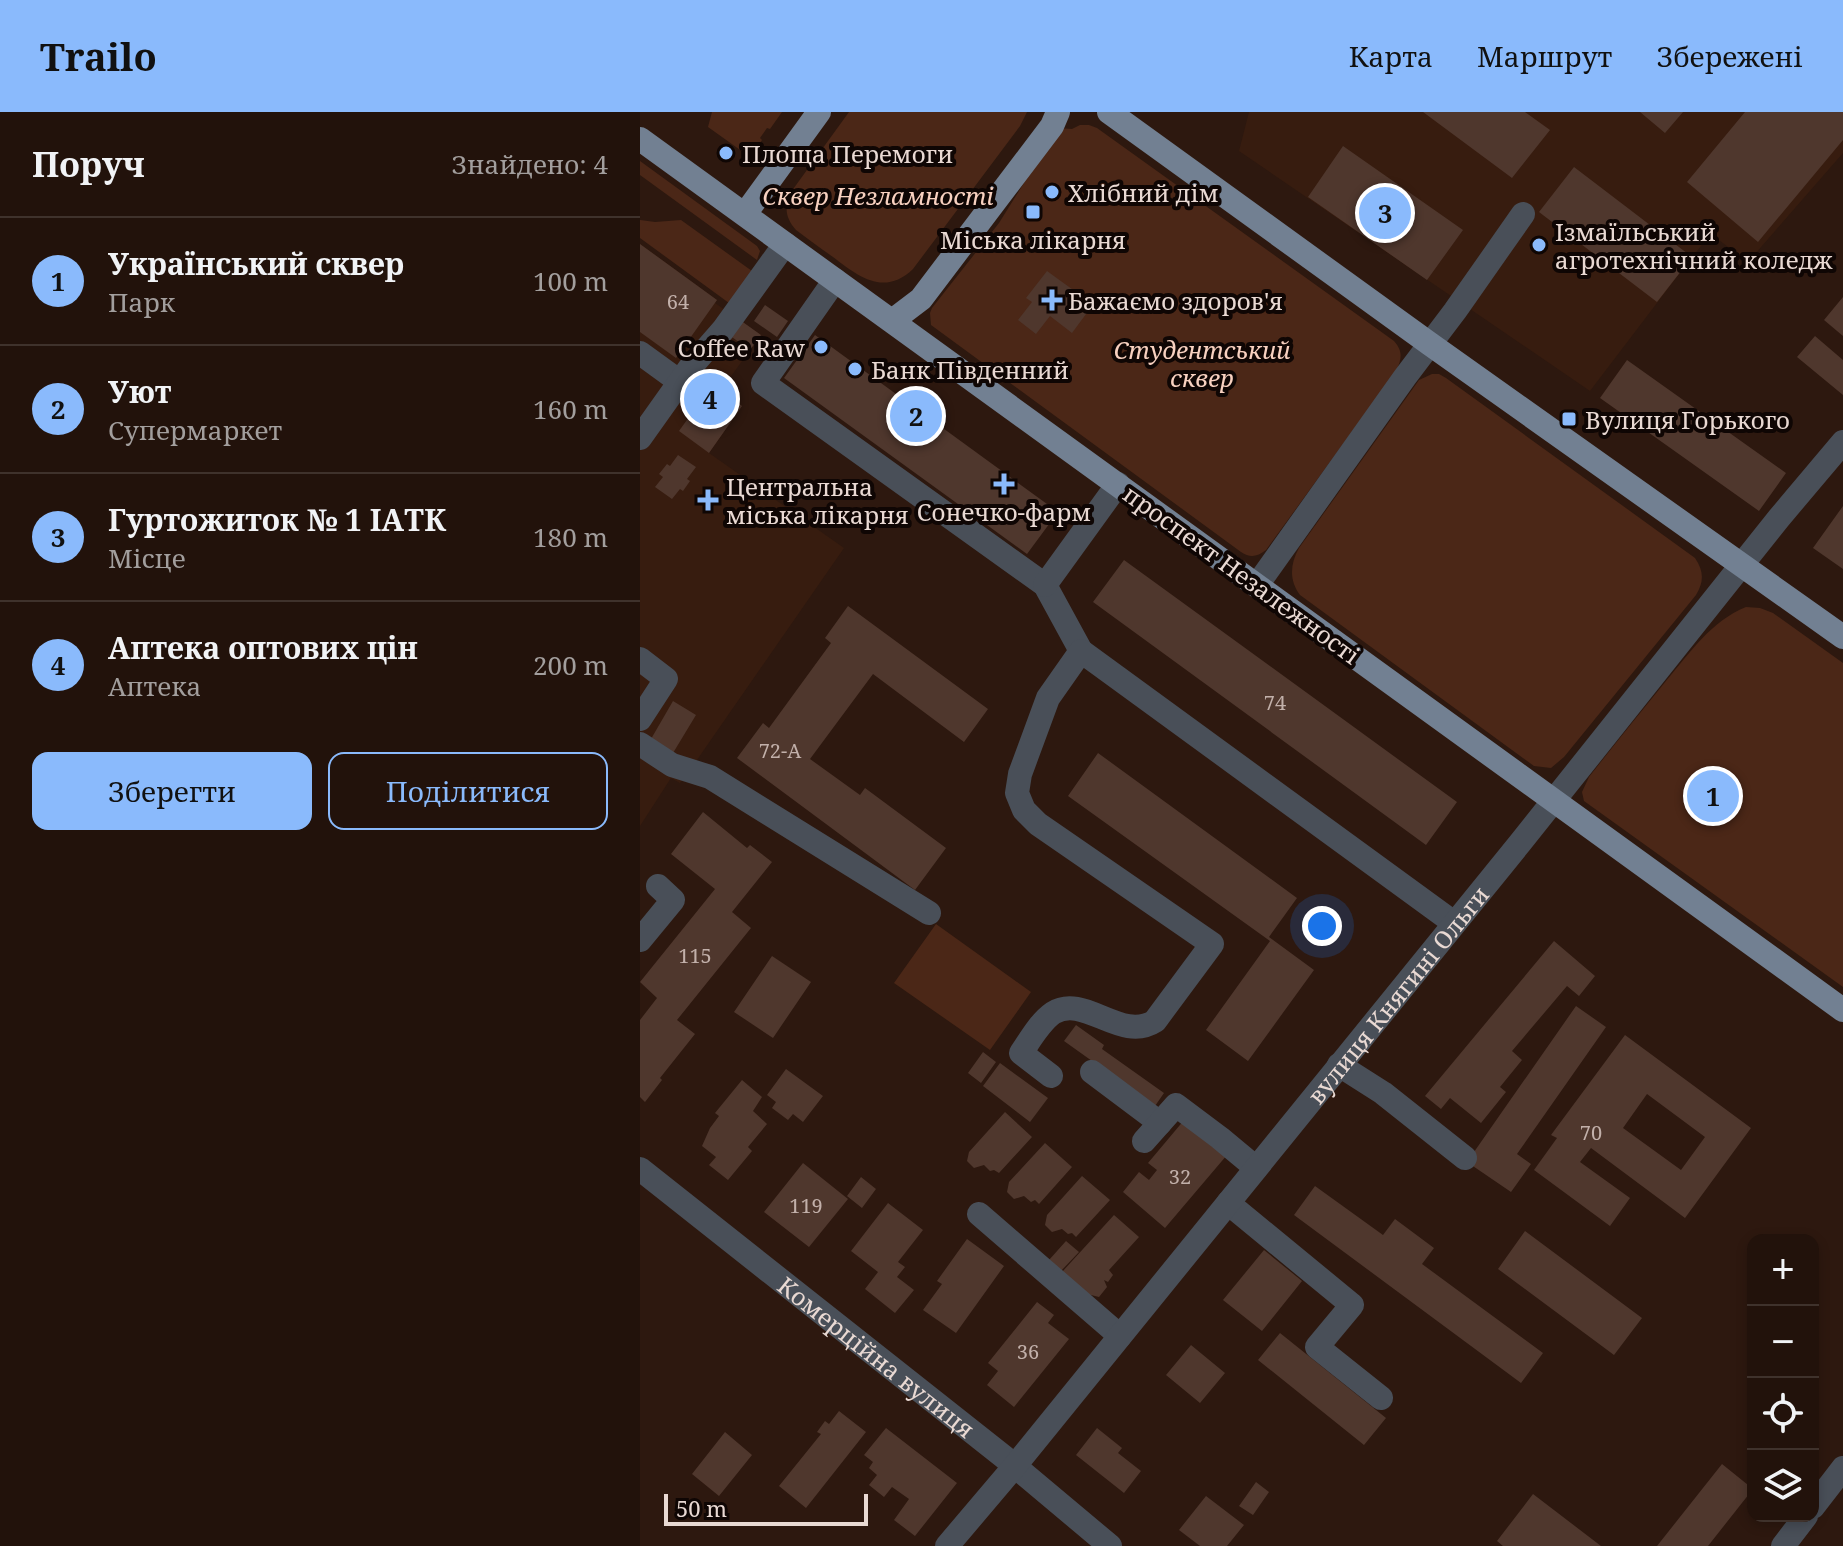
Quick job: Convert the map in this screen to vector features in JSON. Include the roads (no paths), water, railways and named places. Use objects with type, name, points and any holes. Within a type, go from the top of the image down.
[{"type":"main road","points":[[745,214],[819,112]]},
{"type":"main road","points":[[892,321],[921,299],[1052,126],[1058,112]]},
{"type":"main road","points":[[1109,112],[1843,637]]},
{"type":"main road","name":"проспект Незалежності","points":[[640,139],[1843,1010]]},
{"type":"street","points":[[1257,585],[1523,214]]},
{"type":"street","points":[[640,438],[785,244]]},
{"type":"street","points":[[835,280],[763,383],[1045,585],[1081,651],[1454,923]]},
{"type":"street","points":[[640,353],[680,382]]},
{"type":"street","name":"вулиця Княгині Ольги","points":[[947,1546],[1228,1203],[1741,565],[1838,457]]},
{"type":"street","points":[[1045,585],[1118,484]]},
{"type":"street","points":[[1051,1076],[1021,1053],[1054,1012],[1065,1008],[1075,1009],[1127,1027],[1146,1027],[1155,1021],[1212,944],[1038,824],[1024,810],[1017,793],[1020,774],[1048,698],[1081,651]]},
{"type":"street","points":[[640,659],[666,679],[640,719]]},
{"type":"street","points":[[640,744],[672,765],[710,777],[929,913]]},
{"type":"street","points":[[640,940],[673,900],[658,886]]},
{"type":"street","points":[[1339,1065],[1383,1093],[1465,1158]]},
{"type":"street","points":[[1092,1072],[1160,1123]]},
{"type":"street","points":[[1144,1141],[1176,1105],[1256,1168]]},
{"type":"street","name":"Комерційна вулиця","points":[[640,1169],[987,1443],[1110,1546]]},
{"type":"street","points":[[1228,1203],[1352,1305],[1317,1347],[1381,1398]]},
{"type":"street","points":[[979,1214],[1120,1336]]},
{"type":"street","points":[[1819,1499],[1843,1468]]},
{"type":"street","points":[[1783,1546],[1801,1522]]},
{"type":"place","name":"Площа Перемоги","points":[[726,153]]},
{"type":"place","name":"Хлібний дім","points":[[1052,192]]},
{"type":"place","name":"Міська лікарня","points":[[1033,212]]},
{"type":"place","name":"Гуртожиток № 1 ІАТК","points":[[1385,213]]},
{"type":"place","name":"Ізмаїльський агротехнічний коледж","points":[[1539,245]]},
{"type":"place","name":"Бажаємо здоров'я","points":[[1052,300]]},
{"type":"place","name":"Coffee Raw","points":[[821,347]]},
{"type":"place","name":"Банк Південний","points":[[855,369]]},
{"type":"place","name":"Аптека оптових цін","points":[[710,399]]},
{"type":"place","name":"Уют","points":[[916,416]]},
{"type":"place","name":"Вулиця Горького","points":[[1569,419]]},
{"type":"place","name":"Сонечко-фарм","points":[[1004,484]]},
{"type":"place","name":"Центральна міська лікарня","points":[[708,500]]},
{"type":"place","name":"Український сквер","points":[[1713,796]]},
{"type":"park label","name":"Сквер Незламності","points":[[878,195]]},
{"type":"park label","name":"Студентський сквер","points":[[1202,363]]}]
